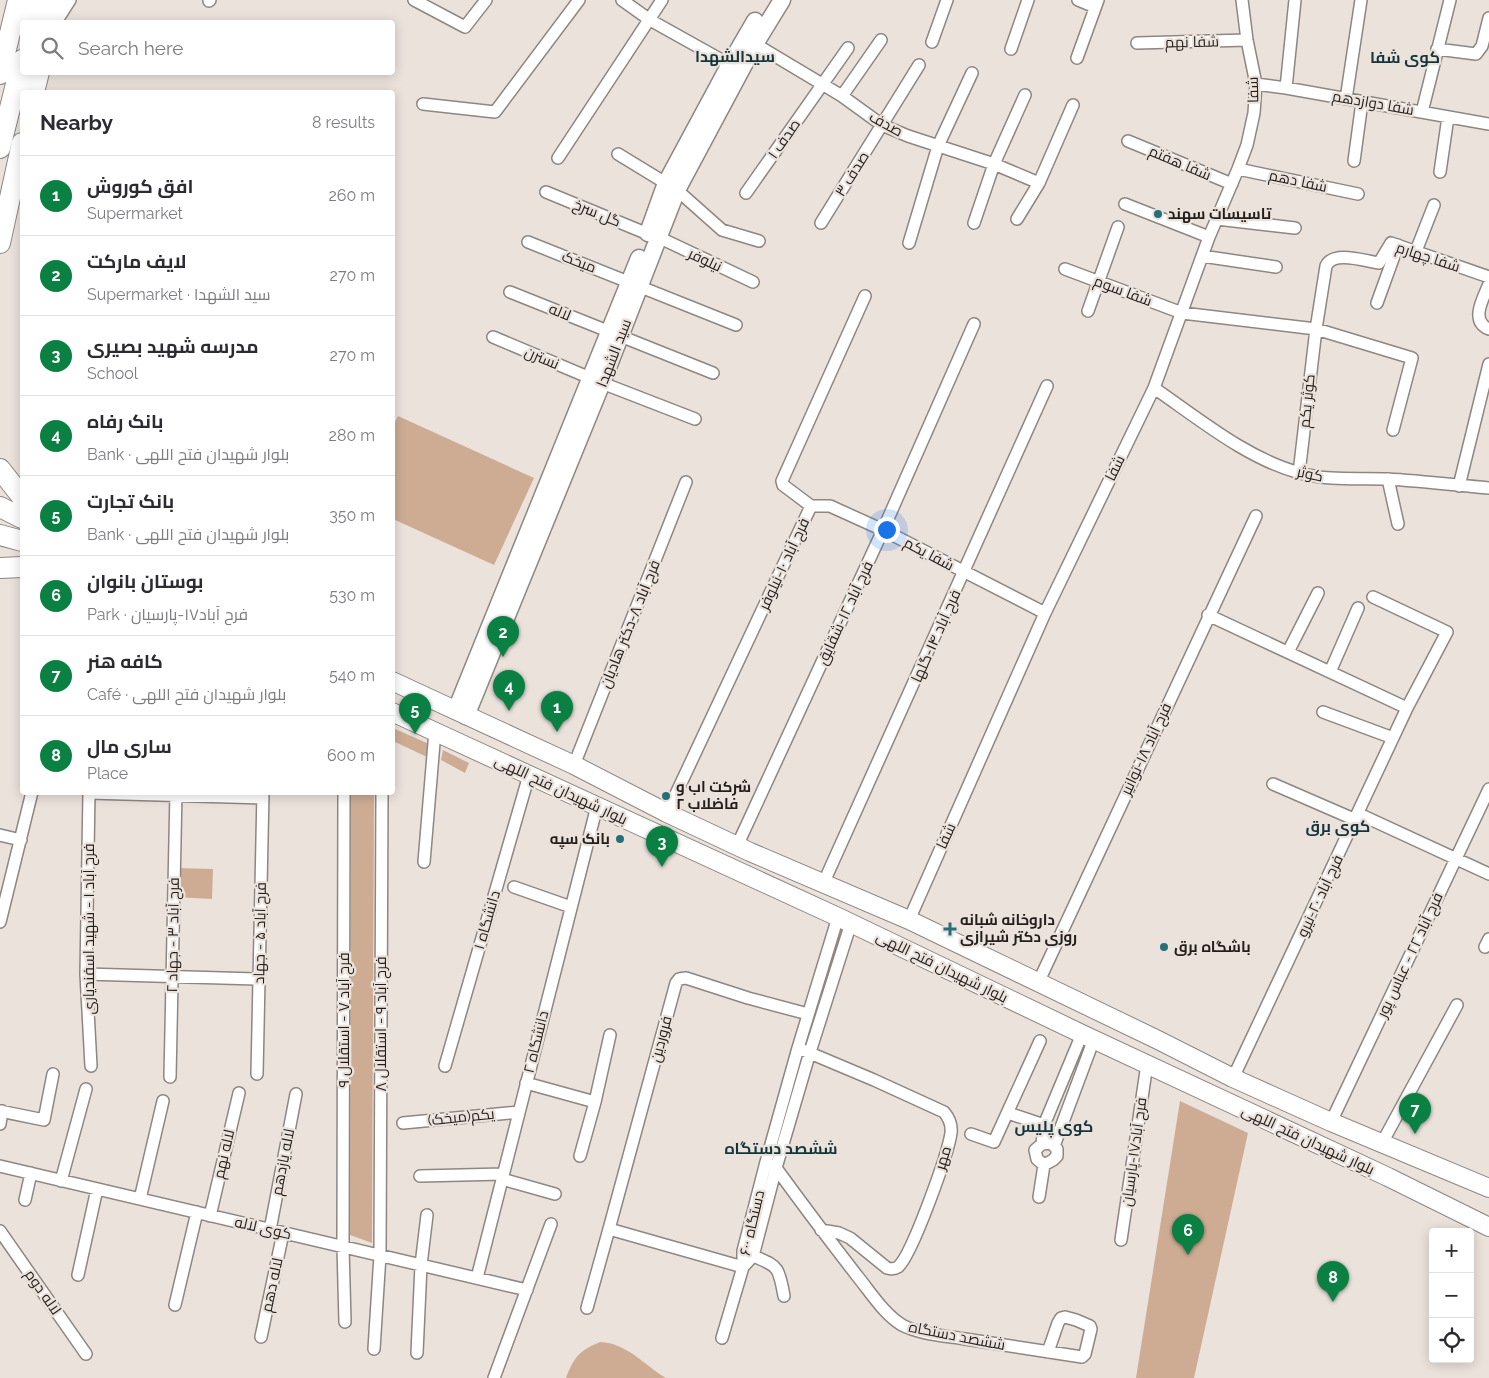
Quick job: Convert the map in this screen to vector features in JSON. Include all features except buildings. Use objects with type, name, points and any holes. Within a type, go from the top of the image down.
[{"type":"highway","points":[[0,74],[18,0]]},
{"type":"highway","points":[[32,20],[37,0]]},
{"type":"highway","points":[[50,20],[54,0]]},
{"type":"highway","points":[[0,148],[20,68]]},
{"type":"highway","points":[[34,90],[38,75]]},
{"type":"highway","points":[[0,243],[20,152]]},
{"type":"highway","points":[[0,469],[20,494]]},
{"type":"highway","points":[[0,507],[20,517]]},
{"type":"highway","points":[[0,523],[20,528]]},
{"type":"highway","points":[[0,535],[20,540]]},
{"type":"highway","points":[[0,547],[20,552]]},
{"type":"highway","points":[[0,568],[20,568]]},
{"type":"main road","name":"بلوار شهیدان فتح اللهی","points":[[395,682],[574,765],[667,813],[737,846],[909,920],[1233,1078],[1418,1159],[1428,1167],[1489,1189]]},
{"type":"main road","name":"بلوار شهیدان فتح اللهی","points":[[395,713],[845,920],[1147,1064],[1486,1222]]},
{"type":"street","points":[[57,20],[70,0]]},
{"type":"street","points":[[414,0],[465,28],[486,0]]},
{"type":"street","points":[[423,104],[495,112],[579,0]]},
{"type":"street","points":[[622,0],[650,20],[735,68]]},
{"type":"street","points":[[558,158],[662,0]]},
{"type":"street","name":"سید الشهدا","points":[[461,713],[635,284],[671,186],[750,41],[768,0]]},
{"type":"street","name":"سید الشهدا","points":[[750,41],[782,0]]},
{"type":"street","points":[[932,42],[947,0]]},
{"type":"street","points":[[1011,49],[1028,0]]},
{"type":"street","points":[[1077,58],[1096,3],[1078,0]]},
{"type":"street","name":"شفا","points":[[909,920],[1044,613],[1154,388],[1209,237],[1238,169],[1254,113],[1256,84],[1247,40],[1242,0]]},
{"type":"street","points":[[1286,88],[1295,0]]},
{"type":"street","points":[[1346,99],[1361,0]]},
{"type":"street","points":[[1422,112],[1450,0]]},
{"type":"street","points":[[1438,49],[1476,54],[1482,46],[1489,18]]},
{"type":"street","points":[[842,96],[880,40]]},
{"type":"street","name":"شفا نهم","points":[[1137,43],[1247,40]]},
{"type":"street","name":"صدف","points":[[750,41],[842,96],[882,125],[908,136],[994,164],[1039,182]]},
{"type":"street","name":"صدف ۱","points":[[746,193],[848,48]]},
{"type":"street","name":"صدف ۳","points":[[821,223],[919,65]]},
{"type":"street","points":[[909,243],[938,146],[972,73]]},
{"type":"street","name":"شفا دوازدهم","points":[[1256,84],[1489,124]]},
{"type":"street","points":[[974,223],[994,164],[1025,95]]},
{"type":"street","points":[[1354,161],[1362,102]]},
{"type":"street","points":[[1018,220],[1039,182],[1073,105]]},
{"type":"street","points":[[1440,172],[1448,117]]},
{"type":"street","name":"شفا هفتم","points":[[1128,141],[1232,184]]},
{"type":"street","points":[[618,154],[671,186],[722,230],[759,241]]},
{"type":"street","name":"شفا دهم","points":[[1238,169],[1358,194]]},
{"type":"street","name":"گل سرخ","points":[[546,192],[653,235]]},
{"type":"street","points":[[1125,204],[1209,237]]},
{"type":"street","points":[[1416,252],[1434,205]]},
{"type":"street","points":[[1217,220],[1295,228]]},
{"type":"street","points":[[1088,311],[1118,227]]},
{"type":"street","name":"نیلوفر","points":[[653,235],[753,282]]},
{"type":"street","name":"میخک","points":[[528,242],[736,325]]},
{"type":"street","name":"شفا چهارم","points":[[1316,329],[1326,266],[1332,258],[1339,257],[1379,263],[1391,243],[1489,277]]},
{"type":"street","points":[[1377,303],[1398,245]]},
{"type":"street","points":[[1202,256],[1276,268]]},
{"type":"street","name":"شفا سوم","points":[[1065,269],[1182,313]]},
{"type":"street","points":[[1489,284],[1478,312],[1479,320],[1485,328],[1489,329]]},
{"type":"street","name":"لاله","points":[[510,292],[713,373]]},
{"type":"street","name":"فرح آباد ۱۰-نیلوفر","points":[[667,813],[811,506],[783,485],[782,481],[865,296]]},
{"type":"street","points":[[1182,313],[1316,329],[1412,358],[1393,430]]},
{"type":"street","name":"فرح آباد ۱۲-شقایق","points":[[737,846],[884,530],[974,324]]},
{"type":"street","name":"کوثر یکم","points":[[1299,473],[1316,329]]},
{"type":"street","name":"نسترن","points":[[493,337],[596,381],[695,419]]},
{"type":"street","points":[[1459,486],[1489,364]]},
{"type":"street","name":"فرح آباد ۱۴-گلها","points":[[823,884],[965,573],[1047,386]]},
{"type":"street","name":"کوثر","points":[[1154,388],[1255,455],[1299,473],[1320,478],[1388,479],[1489,488]]},
{"type":"street","points":[[1388,479],[1398,524]]},
{"type":"street","name":"فرح آباد ۸-دکتر هادیان","points":[[574,765],[686,482]]},
{"type":"street","name":"شفا یکم","points":[[811,506],[830,506],[884,530],[1044,613]]},
{"type":"street","name":"فرح آباد ۱۸-توانیر","points":[[1038,983],[1208,615],[1256,516]]},
{"type":"street","points":[[1288,652],[1318,593]]},
{"type":"street","name":"فرح آباد ۲۰-نیرو","points":[[1233,1078],[1407,708],[1447,632],[1373,597]]},
{"type":"street","points":[[1330,672],[1358,608]]},
{"type":"street","points":[[1208,615],[1407,708]]},
{"type":"street","points":[[1323,712],[1393,738]]},
{"type":"street","points":[[424,862],[434,731]]},
{"type":"street","name":"دانشگاه ۱","points":[[445,1066],[530,775]]},
{"type":"street","points":[[1273,784],[1357,817],[1489,874]]},
{"type":"street","name":"فرح آباد ۲۲ - عباس پور","points":[[1332,1122],[1489,789]]},
{"type":"street","points":[[0,922],[31,795]]},
{"type":"street","name":"فرح آباد ۱ - شهید اسفندیاری","points":[[89,795],[86,974],[91,1066]]},
{"type":"street","name":"فرح آباد ۳ - جهاد ۲","points":[[170,1077],[176,795]]},
{"type":"street","name":"فرح آباد ۵ - جهاد","points":[[257,1074],[263,795]]},
{"type":"street","name":"فرح آباد ۷ - استقلال ۹","points":[[344,795],[344,1322]]},
{"type":"street","name":"فرح آباد ۹ - استقلال ۸","points":[[374,1349],[380,1255],[382,795]]},
{"type":"street","name":"دانشگاه ۲","points":[[476,1278],[596,806]]},
{"type":"street","points":[[0,835],[20,840]]},
{"type":"street","points":[[514,887],[571,907]]},
{"type":"street","name":"۶۰۰ دستگاه","points":[[722,1338],[748,1253],[808,1014],[845,920]]},
{"type":"street","name":"۶۰۰ دستگاه","points":[[771,1165],[810,1052],[845,920]]},
{"type":"street","points":[[86,974],[259,979]]},
{"type":"street","name":"فروردین","points":[[610,1230],[676,983],[679,979],[686,978],[748,998],[808,1014]]},
{"type":"street","points":[[1382,1144],[1457,1005]]},
{"type":"street","points":[[580,1156],[595,1102],[610,1035]]},
{"type":"street","points":[[1048,1145],[1044,1125],[1088,1036]]},
{"type":"street","points":[[1048,1145],[1088,1036]]},
{"type":"street","points":[[971,1134],[994,1142],[1040,1041]]},
{"type":"street","name":"مهر","points":[[798,1048],[944,1112],[948,1118],[951,1132],[944,1160],[909,1252],[898,1267],[887,1268],[844,1235],[820,1230]]},
{"type":"street","name":"فرح آباد۱۷-پارسیان","points":[[1121,1240],[1147,1064]]},
{"type":"street","points":[[0,1124],[1,1111],[44,1120],[52,1074]]},
{"type":"street","points":[[526,1083],[595,1102]]},
{"type":"street","points":[[61,1181],[86,1089]]},
{"type":"street","name":"لاله نهم","points":[[210,1216],[239,1093]]},
{"type":"street","name":"لاله یازدهم","points":[[270,1230],[296,1094]]},
{"type":"street","points":[[140,1199],[163,1101]]},
{"type":"street","name":"یکم(میخک)","points":[[403,1123],[519,1112]]},
{"type":"street","points":[[1008,1113],[1044,1125]]},
{"type":"street","points":[[1048,1145],[1056,1149],[1057,1156],[1044,1164],[1037,1159],[1035,1150],[1048,1145]]},
{"type":"street","points":[[1039,1197],[1044,1164]]},
{"type":"street","name":"ششصد دستگاه","points":[[771,1165],[820,1230],[883,1308],[903,1325],[923,1332],[1048,1352]]},
{"type":"street","name":"کوی لاله","points":[[0,1166],[527,1290]]},
{"type":"street","points":[[25,1200],[31,1174]]},
{"type":"street","points":[[420,1176],[502,1176],[555,1194]]},
{"type":"street","points":[[78,1275],[97,1189]]},
{"type":"street","points":[[175,1305],[197,1212]]},
{"type":"street","points":[[417,1353],[421,1265],[427,1215]]},
{"type":"street","points":[[494,1378],[551,1224]]},
{"type":"street","points":[[586,1308],[610,1230],[743,1267]]},
{"type":"street","name":"لاله دوم","points":[[0,1231],[86,1354]]},
{"type":"street","name":"لاله دهم","points":[[261,1337],[283,1233]]},
{"type":"street","points":[[748,1253],[776,1267],[780,1274],[784,1296]]},
{"type":"shaded area","points":[[398,416],[534,478],[494,565],[395,520],[395,422]]},
{"type":"shaded area","points":[[395,729],[429,744],[427,757],[395,742]]},
{"type":"shaded area","points":[[443,750],[469,763],[465,773],[441,760]]},
{"type":"shaded area","points":[[351,795],[374,795],[372,1243],[350,1235]]},
{"type":"shaded area","points":[[177,868],[213,869],[212,899],[176,897]]},
{"type":"shaded area","points":[[1180,1101],[1248,1133],[1194,1378],[1136,1378]]},
{"type":"shaded area","points":[[600,1342],[610,1343],[627,1350],[666,1378],[566,1378],[578,1355]]},
{"type":"place","name":"تاسیسات سهند","points":[[1158,214]]},
{"type":"place","name":"لایف مارکت","points":[[503,657]]},
{"type":"place","name":"بانک رفاه","points":[[509,711]]},
{"type":"place","name":"افق کوروش","points":[[557,732]]},
{"type":"place","name":"بانک تجارت","points":[[415,734]]},
{"type":"place","name":"شرکت اب و فاضلاب ۲","points":[[666,796]]},
{"type":"place","name":"بانک سپه","points":[[620,839]]},
{"type":"place","name":"مدرسه شهید بصیری","points":[[662,867]]},
{"type":"place","name":"داروخانه شبانه روزی دکتر شیرازی","points":[[950,929]]},
{"type":"place","name":"باشگاه برق","points":[[1164,947]]},
{"type":"place","name":"کافه هنر","points":[[1415,1134]]},
{"type":"place","name":"بوستان بانوان","points":[[1188,1255]]},
{"type":"place","name":"ساری مال","points":[[1333,1302]]},
{"type":"district","name":"سیدالشهدا","points":[[735,56]]},
{"type":"district","name":"کوی شفا","points":[[1405,57]]},
{"type":"district","name":"کوی برق","points":[[1338,826]]},
{"type":"district","name":"کوی پلیس","points":[[1054,1126]]},
{"type":"district","name":"ششصد دستگاه","points":[[781,1148]]}]
